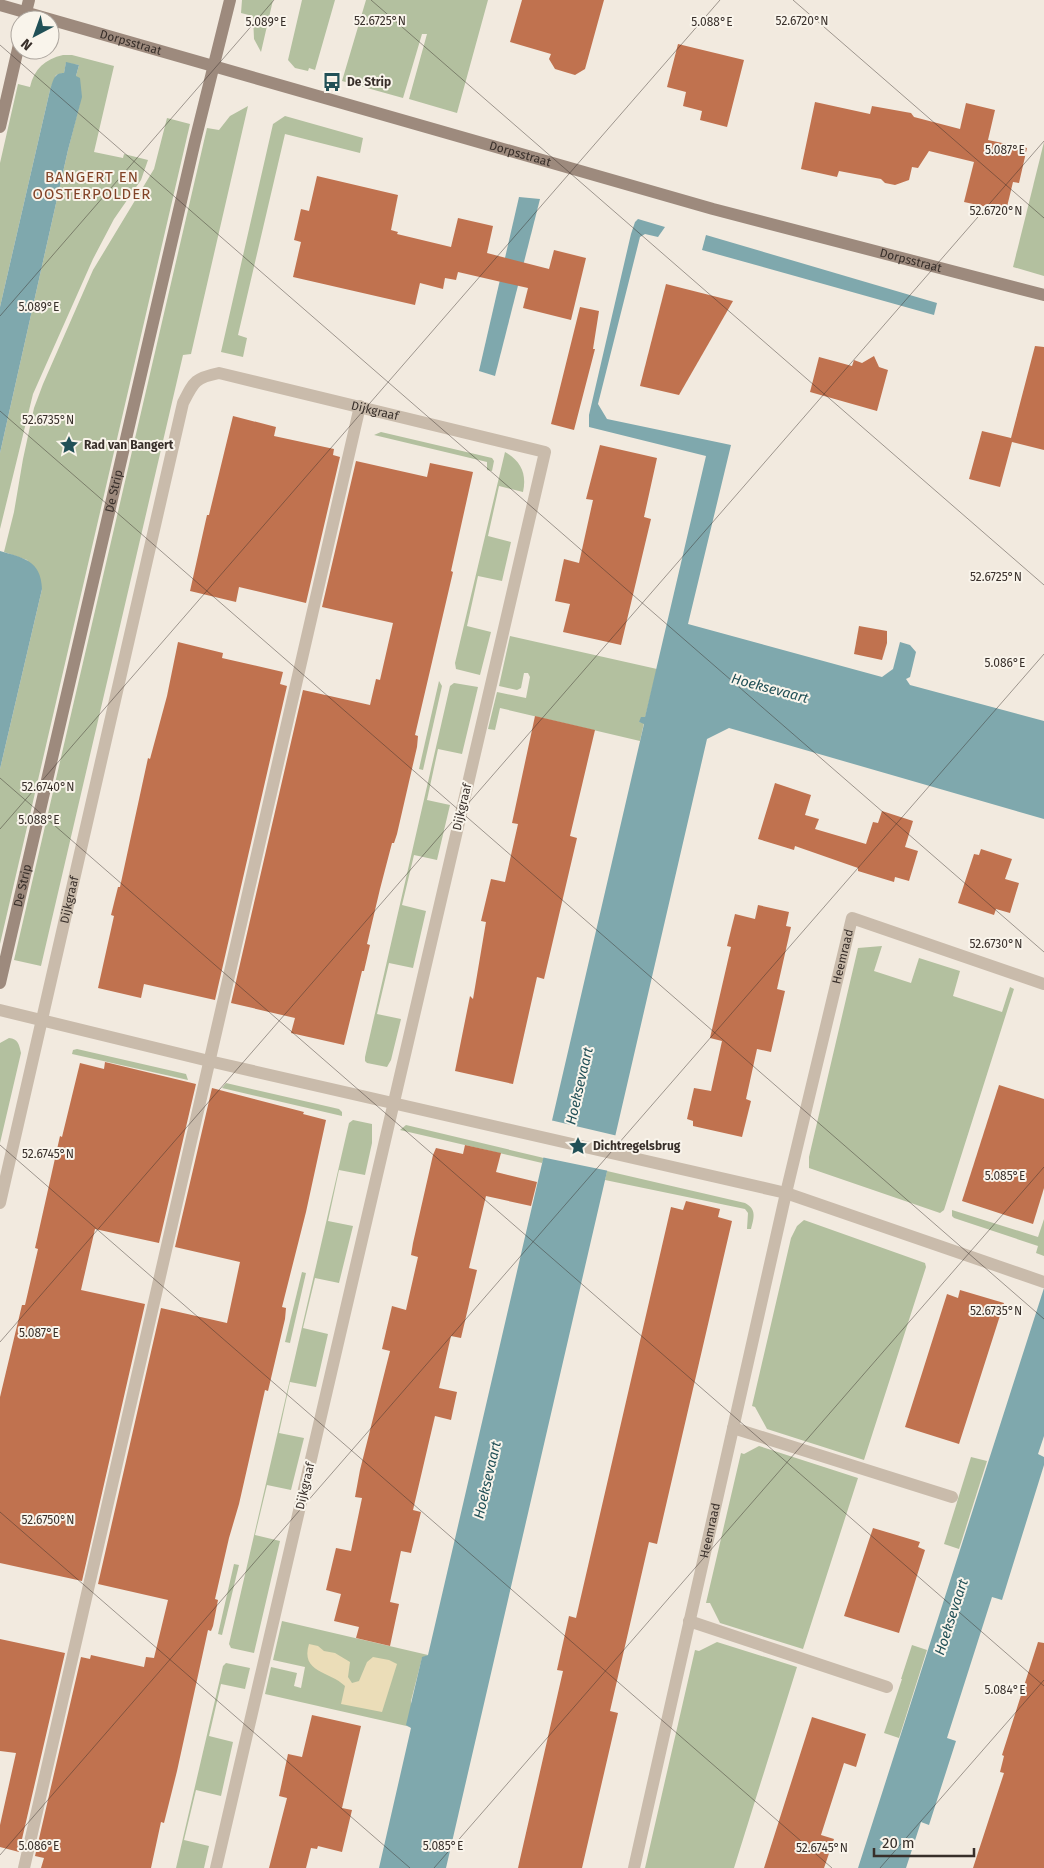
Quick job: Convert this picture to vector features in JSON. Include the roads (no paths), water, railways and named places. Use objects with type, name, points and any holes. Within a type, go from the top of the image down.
[{"type":"street","name":"De Strip","points":[[0,984],[198,125],[230,0]]},
{"type":"street","name":"Dorpsstraat","points":[[0,5],[22,10]]},
{"type":"street","name":"Dorpsstraat","points":[[60,21],[712,209],[1044,295]]},
{"type":"street","points":[[0,127],[15,60]]},
{"type":"street","name":"Dijkgraaf","points":[[0,1203],[183,403],[192,385],[201,377],[219,373],[545,452],[216,1868]]},
{"type":"street","points":[[24,1868],[360,406]]},
{"type":"street","name":"Heemraad","points":[[634,1868],[786,1193],[852,918],[1044,984]]},
{"type":"street","points":[[0,1010],[209,1061],[786,1193],[1044,1282]]},
{"type":"street","points":[[733,1428],[952,1497]]},
{"type":"street","points":[[689,1621],[888,1687]]},
{"type":"water","points":[[66,62],[79,65],[76,76],[80,78],[82,97],[68,150],[0,453],[0,307],[50,90],[56,76],[64,73]]},
{"type":"water","points":[[519,197],[540,199],[495,376],[479,371]]},
{"type":"water","name":"Hoeksevaart","points":[[638,219],[665,227],[658,237],[645,234],[640,237],[598,404],[607,419],[731,445],[688,624],[882,677],[893,669],[900,642],[910,645],[916,652],[910,677],[906,679],[910,685],[1044,721],[1044,819],[729,728],[707,739],[446,1868],[379,1868],[411,1728],[406,1725],[422,1657],[428,1655],[644,724],[639,722],[641,717],[645,717],[706,456],[589,427],[589,415],[631,234]]},
{"type":"water","points":[[706,235],[937,303],[934,315],[702,250]]},
{"type":"water","points":[[0,551],[23,558],[34,566],[41,579],[42,589],[0,769]]},
{"type":"water","name":"Hoeksevaart","points":[[1044,1288],[1044,1436],[1038,1454],[1044,1457],[1044,1465],[1002,1600],[992,1597],[947,1738],[956,1741],[929,1825],[921,1822],[906,1868],[858,1868]]},
{"type":"place","name":"De Strip","points":[[332,82]]},
{"type":"place","name":"Rad van Bangert","points":[[69,445]]},
{"type":"place","name":"Dichtregelsbrug","points":[[578,1146]]},
{"type":"district","name":"BANGERT EN OOSTERPOLDER","points":[[92,186]]}]
